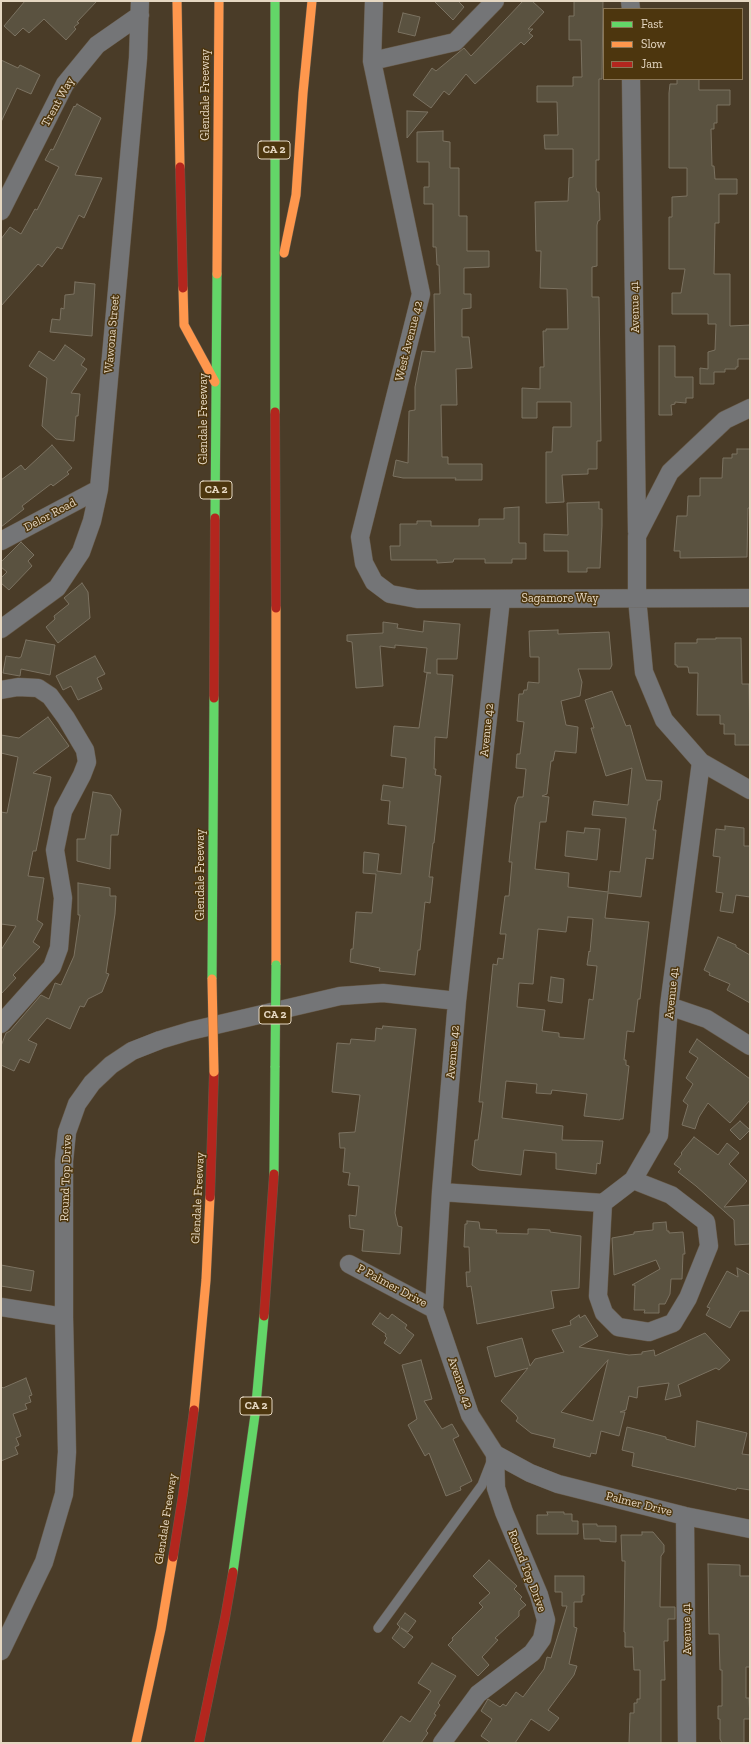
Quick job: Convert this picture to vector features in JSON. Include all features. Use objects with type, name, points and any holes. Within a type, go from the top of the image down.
[{"type":"highway","points":[[177,1],[178,104],[184,325],[216,383]]},
{"type":"highway","name":"Glendale Freeway","points":[[136,1743],[161,1629],[183,1494],[197,1384],[209,1220],[214,1072],[212,979],[219,1]]},
{"type":"highway","name":"CA 2","points":[[199,1743],[225,1618],[240,1526],[255,1415],[275,1160],[275,1]]},
{"type":"highway","points":[[274,300],[296,195],[303,93],[312,1]]},
{"type":"street","name":"West Avenue 42","points":[[374,1],[372,61],[421,294],[360,537],[364,563],[374,582]]},
{"type":"street","points":[[372,61],[455,42],[495,1]]},
{"type":"street","name":"Trent Way","points":[[1,211],[65,84],[97,45],[140,8]]},
{"type":"street","name":"Wawona Street","points":[[1,629],[57,588],[81,552],[92,521],[99,489],[140,8]]},
{"type":"street","name":"Avenue 41","points":[[632,80],[637,598],[644,672],[664,720],[701,762],[750,790]]},
{"type":"street","points":[[637,536],[670,472],[724,420],[750,408]]},
{"type":"street","name":"Delor Road","points":[[1,541],[99,489]]},
{"type":"street","name":"Sagamore Way","points":[[374,582],[390,594],[417,599],[750,598]]},
{"type":"street","name":"Avenue 42","points":[[501,599],[457,1001],[441,1192],[434,1309],[470,1415],[495,1454],[530,1473]]},
{"type":"street","points":[[1,690],[18,687],[38,688],[50,696],[66,718],[85,750],[86,762],[82,775],[63,811],[55,850],[63,898],[59,948],[52,967],[1,1024]]},
{"type":"street","name":"Avenue 41","points":[[603,1204],[633,1180],[659,1135],[670,1006],[701,762]]},
{"type":"street","name":"Round Top Drive","points":[[1,1651],[44,1562],[64,1494],[67,1452],[64,1317],[64,1160],[67,1132],[77,1104],[92,1084],[111,1065],[132,1051],[160,1040],[190,1031],[340,996],[383,994],[457,1001]]},
{"type":"street","points":[[670,1006],[707,1019],[750,1046]]},
{"type":"street","points":[[441,1192],[603,1204],[598,1296],[604,1313],[618,1327],[649,1332],[673,1323],[688,1298],[709,1246],[706,1222],[671,1195],[633,1180]]},
{"type":"street","name":"P Palmer Drive","points":[[349,1264],[434,1309]]},
{"type":"street","points":[[1,1307],[64,1317]]},
{"type":"street","name":"Round Top Drive","points":[[442,1743],[478,1694],[532,1653],[542,1639],[546,1620],[539,1595],[504,1512],[496,1488],[495,1454]]},
{"type":"street","name":"Palmer Drive","points":[[530,1473],[558,1484],[685,1516],[750,1529]]},
{"type":"street","name":"Avenue 41","points":[[685,1516],[687,1743]]},
{"type":"lane","points":[[378,1628],[482,1485],[495,1454]]},
{"type":"building","points":[[25,1],[97,1],[77,22],[79,23],[74,27],[76,29],[66,40],[44,19],[29,33],[23,28],[15,36],[4,26]]},
{"type":"building","points":[[434,1],[458,1],[464,7],[453,20]]},
{"type":"building","points":[[523,1],[532,1],[544,12],[528,29],[533,29],[529,33],[533,36],[524,45],[521,42],[475,84],[466,74],[449,95],[444,91],[431,108],[413,95],[432,68],[436,71],[464,48],[471,56]]},
{"type":"building","points":[[574,1],[603,1],[602,79],[599,79],[599,160],[596,160],[596,187],[597,192],[599,192],[600,220],[598,221],[597,225],[597,266],[592,267],[592,297],[599,297],[601,441],[597,441],[597,469],[588,469],[588,474],[562,475],[564,502],[546,503],[546,452],[552,452],[553,427],[571,427],[571,402],[537,402],[537,418],[522,418],[522,388],[540,389],[540,367],[544,367],[543,331],[546,331],[546,329],[568,329],[567,289],[540,288],[541,251],[536,251],[535,202],[568,201],[569,178],[573,177],[573,149],[545,149],[544,135],[558,135],[557,102],[537,102],[537,86],[573,86],[573,77],[582,77],[581,40],[569,40],[569,16],[574,16]]},
{"type":"building","points":[[403,13],[420,17],[415,36],[398,32]]},
{"type":"building","points":[[1,60],[18,68],[20,65],[40,75],[31,94],[17,88],[1,122]]},
{"type":"building","points":[[677,80],[699,80],[699,90],[730,90],[730,105],[717,105],[717,123],[714,123],[714,129],[711,129],[712,166],[714,166],[715,179],[737,179],[737,194],[719,194],[719,223],[715,223],[714,274],[730,274],[730,326],[750,325],[750,359],[738,359],[738,367],[736,367],[736,369],[725,369],[725,372],[714,372],[714,384],[700,384],[700,368],[708,369],[708,352],[715,350],[716,324],[708,324],[708,314],[672,314],[672,293],[681,293],[685,269],[669,269],[669,217],[672,217],[672,197],[687,196],[687,168],[669,168],[669,93],[670,84],[677,84]]},
{"type":"building","points":[[77,104],[101,118],[75,175],[102,178],[84,218],[79,215],[62,249],[57,247],[42,267],[38,264],[1,306],[1,239],[10,227],[21,234],[35,209],[37,210],[59,167],[45,160],[51,149],[53,150],[74,106],[75,107]]},
{"type":"building","points":[[407,111],[428,112],[407,138]]},
{"type":"building","points":[[443,131],[443,141],[450,142],[450,168],[459,168],[459,216],[467,216],[467,251],[489,251],[489,267],[464,268],[464,294],[471,294],[471,308],[462,309],[462,337],[469,337],[472,368],[456,369],[457,405],[441,405],[442,457],[448,457],[448,464],[482,464],[482,480],[455,480],[456,478],[403,478],[393,476],[396,460],[408,463],[409,411],[415,410],[415,387],[422,351],[435,352],[434,294],[440,294],[439,265],[437,265],[436,247],[433,247],[433,204],[424,204],[424,187],[429,187],[429,162],[417,162],[417,132]]},
{"type":"building","points":[[75,282],[95,284],[92,336],[50,332],[52,319],[60,320],[61,308],[64,309],[65,295],[74,294]]},
{"type":"building","points":[[65,345],[85,359],[81,365],[87,369],[71,393],[80,394],[74,441],[56,439],[42,426],[47,378],[29,366],[39,351],[54,361]]},
{"type":"building","points":[[659,346],[675,346],[675,377],[693,377],[693,398],[686,398],[686,403],[675,402],[675,404],[671,405],[672,415],[659,415]]},
{"type":"building","points":[[52,445],[72,468],[67,472],[69,474],[53,486],[51,484],[22,506],[24,509],[1,527],[1,480],[21,465],[25,470]]},
{"type":"building","points":[[737,449],[750,449],[750,508],[748,508],[747,557],[680,558],[680,551],[674,551],[677,516],[687,516],[688,496],[700,496],[700,478],[722,478],[723,458],[732,458],[732,454],[737,454]]},
{"type":"building","points":[[599,502],[599,509],[602,509],[600,568],[587,568],[587,572],[568,572],[568,551],[544,551],[544,534],[568,535],[567,503]]},
{"type":"building","points":[[519,507],[519,543],[526,543],[526,559],[512,559],[512,563],[485,563],[485,559],[454,559],[453,562],[437,563],[437,560],[391,560],[390,546],[400,546],[400,524],[417,524],[417,521],[431,521],[431,526],[479,526],[479,519],[504,519],[504,508]]},
{"type":"building","points":[[21,542],[34,555],[28,561],[32,566],[9,590],[1,583],[1,578],[7,572],[1,567],[1,562]]},
{"type":"building","points":[[82,583],[88,592],[90,618],[58,643],[46,627],[55,619],[54,616],[69,604],[64,598]]},
{"type":"building","points":[[424,621],[460,624],[457,659],[437,659],[437,674],[453,675],[447,738],[435,737],[434,769],[436,769],[435,775],[441,776],[429,877],[433,877],[430,903],[425,902],[420,950],[418,950],[415,975],[379,971],[380,968],[350,962],[351,949],[353,949],[356,912],[372,913],[376,874],[363,873],[364,852],[379,854],[377,871],[401,874],[406,826],[388,824],[390,801],[381,800],[383,785],[403,788],[406,758],[391,756],[394,726],[419,728],[427,673],[431,673],[424,672],[427,648],[395,645],[395,648],[380,646],[383,686],[356,688],[352,642],[347,641],[347,635],[383,633],[383,622],[398,624],[397,628],[423,632]]},
{"type":"building","points":[[558,630],[558,634],[609,632],[612,665],[610,669],[578,669],[582,682],[580,696],[561,701],[566,725],[578,727],[576,753],[555,751],[553,761],[551,761],[547,794],[542,796],[549,797],[546,822],[540,822],[535,869],[569,873],[568,887],[608,892],[610,871],[620,872],[626,818],[592,815],[594,801],[628,805],[632,768],[606,776],[591,728],[594,728],[585,700],[612,691],[626,726],[630,725],[646,780],[662,781],[660,800],[658,800],[653,830],[656,830],[653,859],[646,858],[641,897],[608,893],[605,918],[649,922],[640,999],[638,999],[634,1032],[627,1031],[624,1060],[626,1060],[626,1065],[629,1066],[623,1119],[620,1120],[584,1116],[587,1094],[552,1090],[551,1094],[536,1093],[537,1084],[506,1081],[502,1118],[563,1126],[562,1140],[603,1141],[600,1164],[597,1163],[596,1174],[556,1169],[556,1153],[524,1150],[521,1175],[479,1170],[472,1165],[475,1140],[478,1140],[483,1102],[479,1102],[493,964],[497,965],[498,958],[503,959],[506,934],[500,934],[505,896],[509,896],[512,862],[509,862],[515,805],[518,797],[523,797],[526,769],[516,768],[517,754],[520,754],[524,722],[517,721],[519,694],[523,694],[524,690],[527,690],[528,682],[539,683],[539,657],[530,657],[529,631]],"holes":[[[568,917],[593,919],[590,952],[589,951],[587,965],[597,966],[593,1000],[589,999],[584,1039],[559,1037],[559,1033],[542,1031],[545,1010],[517,1007],[519,983],[533,984],[538,929],[566,932]]]},
{"type":"building","points":[[741,638],[742,684],[749,684],[750,745],[735,745],[735,734],[724,734],[724,724],[720,724],[720,715],[697,715],[698,673],[689,673],[688,667],[677,667],[677,665],[675,665],[675,643],[697,643],[697,639]]},
{"type":"building","points":[[26,640],[55,645],[50,675],[21,669],[20,676],[3,673],[6,656],[21,657]]},
{"type":"building","points":[[95,656],[105,674],[97,678],[102,689],[78,700],[71,686],[63,690],[56,676]]},
{"type":"building","points":[[48,717],[69,746],[33,773],[51,777],[36,851],[33,851],[28,876],[44,878],[37,920],[43,924],[33,942],[40,947],[13,975],[16,978],[1,994],[1,950],[16,926],[1,924],[1,812],[7,813],[18,757],[1,753],[1,735],[19,738]]},
{"type":"building","points":[[93,792],[111,795],[121,810],[118,835],[111,835],[110,869],[77,861],[77,839],[85,839]]},
{"type":"building","points":[[725,826],[744,828],[744,846],[750,846],[750,897],[736,895],[733,913],[720,911],[723,893],[716,892],[720,857],[713,856],[716,829],[725,830]]},
{"type":"building","points":[[585,828],[600,829],[597,860],[565,856],[567,831],[584,833]]},
{"type":"building","points":[[78,883],[110,888],[110,896],[116,896],[115,914],[106,973],[109,974],[102,992],[88,999],[84,1007],[80,1006],[70,1029],[47,1018],[28,1040],[37,1044],[29,1063],[20,1059],[14,1071],[1,1065],[1,1046],[6,1033],[10,1031],[41,995],[49,999],[55,983],[61,985],[74,956],[80,915],[78,915]]},
{"type":"building","points":[[718,937],[736,945],[736,947],[750,955],[750,1003],[727,990],[730,984],[709,975],[710,973],[704,970]]},
{"type":"building","points":[[551,977],[564,979],[562,1003],[548,1001]]},
{"type":"building","points":[[383,1026],[416,1029],[395,1213],[398,1226],[402,1227],[400,1254],[362,1251],[364,1230],[350,1228],[349,1215],[356,1216],[359,1186],[348,1185],[350,1173],[343,1172],[345,1148],[340,1148],[339,1133],[355,1132],[360,1095],[332,1092],[337,1043],[350,1044],[351,1039],[375,1041],[376,1028],[382,1029]]},
{"type":"building","points":[[697,1039],[750,1079],[750,1100],[730,1123],[708,1103],[699,1117],[695,1129],[682,1125],[688,1105],[683,1101],[693,1084],[686,1078],[698,1058],[689,1052]]},
{"type":"building","points":[[740,1121],[750,1130],[740,1140],[730,1130]]},
{"type":"building","points":[[694,1137],[718,1155],[727,1143],[739,1153],[729,1164],[747,1181],[724,1207],[750,1205],[750,1244],[735,1245],[734,1220],[678,1172],[681,1169],[674,1164]]},
{"type":"building","points":[[467,1221],[479,1222],[480,1229],[497,1230],[496,1233],[528,1234],[528,1229],[535,1229],[550,1230],[550,1232],[581,1236],[579,1288],[551,1291],[554,1308],[477,1324],[471,1286],[467,1287],[466,1272],[470,1272],[469,1247],[464,1247],[465,1224],[467,1224]]},
{"type":"building","points":[[666,1222],[667,1231],[669,1231],[669,1233],[683,1232],[685,1254],[683,1254],[682,1279],[671,1279],[670,1294],[665,1304],[659,1304],[659,1313],[644,1313],[645,1310],[634,1310],[635,1285],[632,1285],[660,1269],[656,1260],[614,1275],[612,1238],[634,1234],[634,1232],[653,1230],[653,1223]]},
{"type":"building","points":[[1,1265],[34,1271],[31,1291],[1,1286]]},
{"type":"building","points":[[737,1268],[750,1275],[750,1311],[740,1311],[730,1328],[706,1315],[710,1308],[707,1307],[727,1271],[738,1277]]},
{"type":"building","points":[[380,1313],[388,1319],[392,1314],[407,1325],[405,1328],[414,1335],[400,1354],[384,1343],[387,1338],[385,1336],[386,1334],[372,1324]]},
{"type":"building","points":[[579,1315],[580,1318],[585,1315],[598,1336],[579,1347],[629,1355],[642,1354],[642,1352],[654,1350],[655,1356],[705,1333],[730,1360],[719,1370],[716,1368],[678,1385],[681,1396],[665,1400],[669,1383],[638,1387],[637,1398],[629,1396],[626,1410],[620,1412],[625,1412],[619,1436],[601,1431],[596,1454],[591,1453],[590,1457],[553,1447],[555,1439],[531,1433],[516,1421],[518,1418],[516,1415],[501,1401],[528,1368],[495,1377],[487,1347],[522,1338],[530,1366],[535,1359],[564,1352],[552,1330],[571,1325],[570,1321]],"holes":[[[608,1360],[593,1421],[561,1412]]]},
{"type":"building","points":[[421,1360],[432,1399],[424,1401],[442,1429],[452,1424],[459,1436],[453,1439],[472,1481],[460,1487],[461,1490],[446,1496],[429,1453],[425,1456],[408,1425],[417,1419],[402,1365]]},
{"type":"building","points":[[26,1378],[32,1395],[29,1396],[31,1402],[25,1404],[27,1409],[13,1414],[21,1436],[16,1438],[19,1445],[15,1447],[18,1454],[1,1461],[1,1386],[3,1388]]},
{"type":"building","points":[[697,1421],[747,1433],[742,1454],[750,1455],[750,1490],[737,1488],[736,1490],[632,1466],[634,1453],[622,1450],[627,1427],[666,1437],[666,1439],[695,1447]]},
{"type":"building","points":[[547,1512],[564,1512],[564,1514],[572,1514],[572,1521],[578,1521],[578,1534],[537,1534],[537,1515],[548,1515]]},
{"type":"building","points":[[583,1524],[616,1526],[616,1542],[600,1541],[600,1539],[584,1539]]},
{"type":"building","points":[[642,1532],[653,1532],[664,1545],[664,1552],[661,1556],[660,1607],[675,1607],[675,1619],[668,1619],[668,1641],[664,1641],[665,1680],[661,1680],[661,1743],[629,1743],[630,1713],[634,1713],[634,1703],[637,1703],[637,1699],[640,1699],[640,1670],[634,1670],[633,1647],[625,1647],[625,1561],[622,1561],[621,1535],[642,1535]]},
{"type":"building","points":[[489,1560],[517,1586],[514,1589],[522,1597],[520,1599],[526,1605],[519,1611],[519,1616],[495,1638],[498,1640],[482,1657],[489,1665],[478,1676],[448,1645],[453,1640],[452,1638],[483,1607],[479,1603],[490,1593],[473,1576]]},
{"type":"building","points":[[708,1564],[740,1565],[740,1576],[750,1576],[750,1667],[746,1667],[746,1698],[749,1698],[750,1719],[744,1719],[744,1743],[722,1743],[720,1739],[720,1719],[718,1719],[718,1706],[722,1706],[722,1670],[720,1670],[719,1634],[709,1634]]},
{"type":"building","points":[[555,1576],[584,1576],[584,1595],[582,1595],[582,1602],[574,1602],[574,1627],[577,1628],[569,1664],[577,1666],[574,1675],[548,1710],[559,1718],[549,1731],[531,1719],[515,1743],[491,1743],[481,1736],[492,1719],[481,1711],[488,1699],[500,1707],[503,1704],[506,1706],[516,1692],[523,1697],[544,1669],[547,1657],[551,1658],[567,1606],[562,1606],[562,1592],[555,1592]]},
{"type":"building","points":[[405,1613],[416,1621],[408,1632],[401,1628],[413,1637],[404,1648],[392,1638],[400,1627],[397,1624]]},
{"type":"building","points":[[432,1663],[456,1676],[438,1703],[440,1705],[434,1714],[436,1715],[426,1731],[428,1733],[421,1743],[382,1743],[401,1716],[410,1722],[431,1691],[418,1683]]},
{"type":"traffic: fast","points":[[275,1],[275,412]]},
{"type":"traffic: fast","points":[[215,518],[217,274]]},
{"type":"traffic: fast","points":[[212,979],[214,698]]},
{"type":"traffic: fast","points":[[275,1066],[276,965]]},
{"type":"traffic: fast","points":[[274,1174],[275,1066]]},
{"type":"traffic: fast","points":[[233,1572],[255,1415],[264,1316]]},
{"type":"traffic: slow","points":[[177,1],[180,167]]},
{"type":"traffic: slow","points":[[217,274],[219,1]]},
{"type":"traffic: slow","points":[[284,253],[296,195],[303,93],[312,1]]},
{"type":"traffic: slow","points":[[183,288],[184,325],[215,382]]},
{"type":"traffic: slow","points":[[276,608],[276,965]]},
{"type":"traffic: slow","points":[[212,979],[214,1072]]},
{"type":"traffic: slow","points":[[194,1410],[206,1280],[210,1197]]},
{"type":"traffic: slow","points":[[136,1743],[161,1629],[173,1557]]},
{"type":"traffic: jam","points":[[180,167],[183,288]]},
{"type":"traffic: jam","points":[[275,412],[276,608]]},
{"type":"traffic: jam","points":[[214,698],[215,518]]},
{"type":"traffic: jam","points":[[210,1197],[214,1072]]},
{"type":"traffic: jam","points":[[264,1316],[274,1174]]},
{"type":"traffic: jam","points":[[173,1557],[194,1410]]},
{"type":"traffic: jam","points":[[199,1743],[233,1572]]}]
